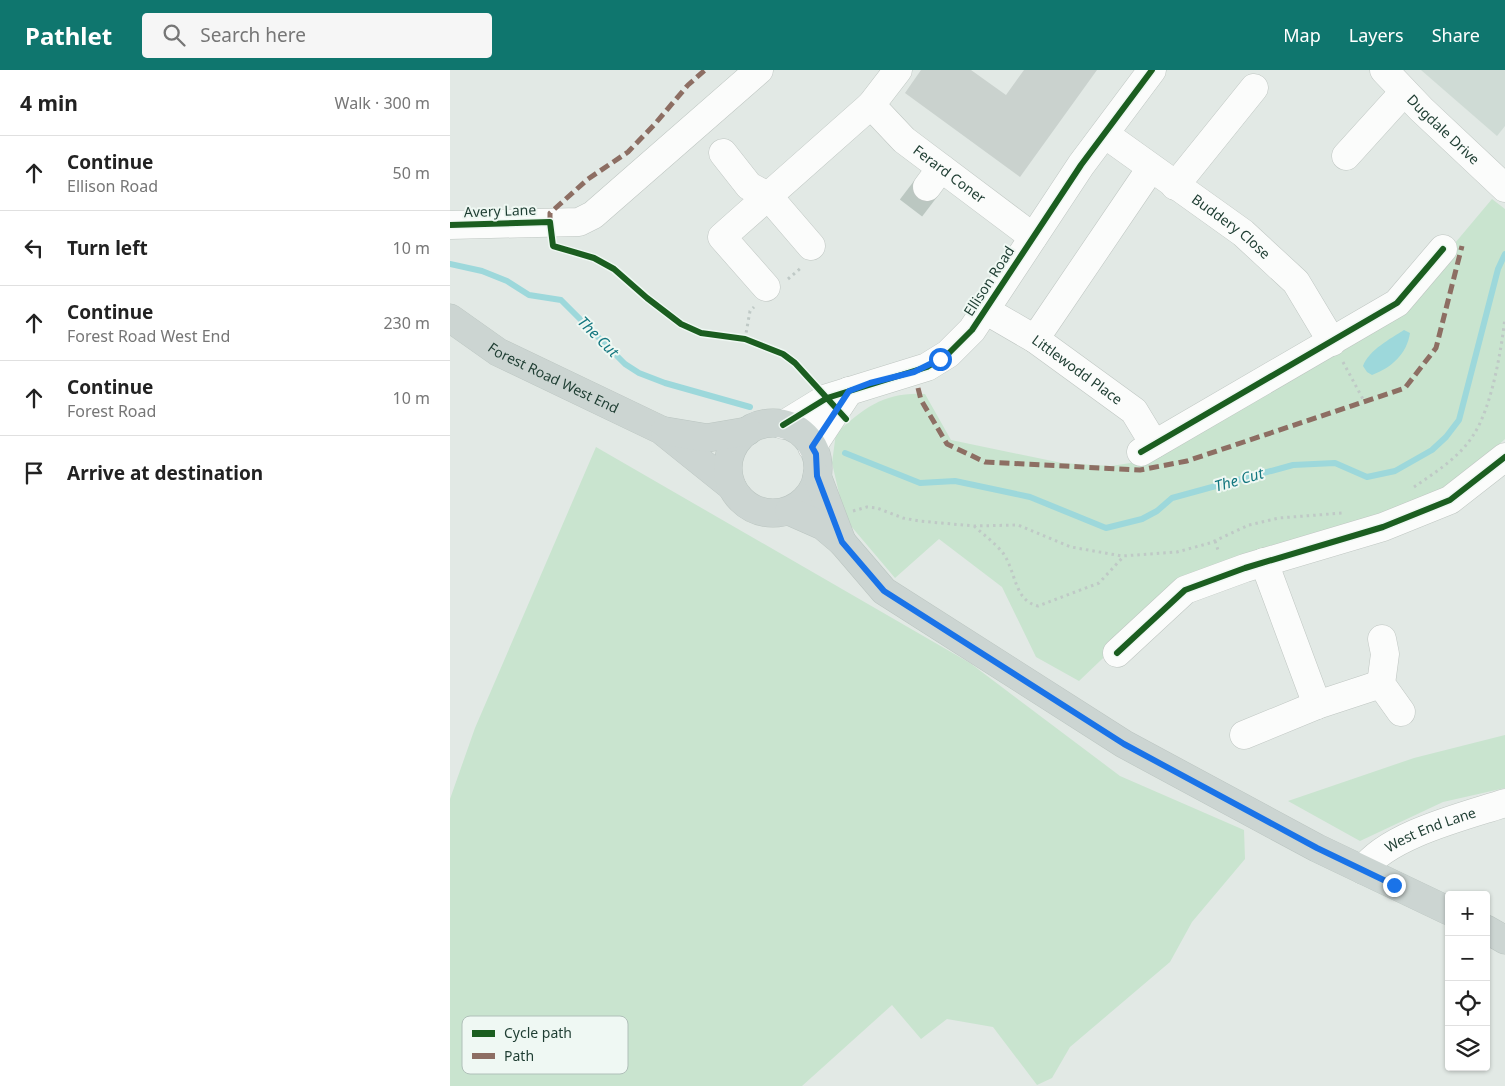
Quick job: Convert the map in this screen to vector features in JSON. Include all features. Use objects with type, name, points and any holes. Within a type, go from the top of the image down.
[{"type":"main road","name":"Forest Road West End","points":[[450,318],[498,352],[661,430],[732,487]]},
{"type":"main road","points":[[450,337],[498,352]]},
{"type":"main road","points":[[774,423],[790,426],[803,434],[816,454],[817,476],[816,485],[803,503],[789,511],[774,514],[758,511],[744,503],[732,487],[728,471],[730,456],[736,442],[748,431],[759,425],[774,423]]},
{"type":"main road","name":"Forest Road West End","points":[[661,430],[707,438],[748,431]]},
{"type":"main road","points":[[817,476],[842,542]]},
{"type":"main road","points":[[789,511],[823,526],[842,542],[884,591],[1124,744],[1317,848],[1445,909]]},
{"type":"main road","points":[[1490,931],[1505,940]]},
{"type":"street","name":"Avery Lane","points":[[450,224],[579,222],[593,214],[759,70]]},
{"type":"street","points":[[766,287],[722,237],[871,105],[898,70]]},
{"type":"street","name":"Ellison Road","points":[[783,425],[827,398],[870,383],[914,372],[940,359],[958,345],[985,310],[1081,165],[1152,70]]},
{"type":"street","name":"Dugdale Drive","points":[[1384,70],[1404,92],[1505,188]]},
{"type":"street","points":[[1175,186],[1254,88]]},
{"type":"street","points":[[1346,156],[1404,92]]},
{"type":"street","name":"Ferard Coner","points":[[871,105],[904,140],[934,177],[1033,237]]},
{"type":"street","name":"Buddery Close","points":[[1106,134],[1175,186],[1243,233],[1296,282],[1332,342]]},
{"type":"street","points":[[723,153],[748,186],[768,196],[811,246]]},
{"type":"street","points":[[1035,339],[1151,168]]},
{"type":"street","points":[[1332,342],[1397,303],[1443,249]]},
{"type":"street","name":"Littlewodd Place","points":[[985,310],[1035,339],[1134,411],[1148,448],[1332,342]]},
{"type":"street","points":[[812,447],[849,391]]},
{"type":"street","points":[[1118,654],[1184,590],[1264,562],[1384,527],[1450,500],[1505,457]]},
{"type":"street","points":[[1264,562],[1317,705]]},
{"type":"street","points":[[1382,638],[1385,654],[1381,684],[1401,712]]},
{"type":"street","points":[[1244,735],[1317,705],[1381,684]]},
{"type":"street","name":"West End Lane","points":[[1362,870],[1369,861],[1403,839],[1453,820],[1505,804]]},
{"type":"path","points":[[745,339],[750,312]]},
{"type":"path","points":[[1412,488],[1458,455],[1474,434],[1485,410],[1502,343],[1505,318]]},
{"type":"path","points":[[736,338],[753,342]]},
{"type":"path","points":[[1332,342],[1364,401]]},
{"type":"path","points":[[848,512],[867,507],[877,508],[903,518],[919,521],[974,526],[1018,525],[1070,547],[1125,556],[1177,552],[1210,543],[1249,525],[1280,518],[1350,513]]},
{"type":"path","points":[[974,526],[1003,553],[1013,570],[1019,592],[1023,598],[1028,603],[1038,606],[1099,583],[1125,556]]},
{"type":"shaded area","points":[[1421,70],[1505,70],[1505,126],[1497,136]]},
{"type":"green space","points":[[1492,199],[1505,209],[1505,439],[1455,486],[1381,517],[1185,580],[1079,681],[1036,657],[1002,587],[939,539],[895,578],[845,519],[832,463],[836,433],[876,403],[898,396],[925,394],[951,440],[1062,463],[1111,466],[1150,460],[1397,312]]},
{"type":"green space","points":[[596,447],[970,663],[1120,776],[1244,830],[1245,859],[1192,922],[1170,962],[1070,1047],[1052,1078],[1037,1085],[993,1027],[947,1019],[921,1039],[892,1005],[802,1086],[450,1086],[450,799],[475,728]]},
{"type":"green space","points":[[1505,735],[1505,788],[1443,802],[1360,841],[1288,801],[1414,758]]},
{"type":"water","points":[[1404,330],[1410,333],[1402,354],[1392,364],[1379,372],[1372,375],[1367,372],[1363,366],[1370,355],[1380,345]]},
{"type":"building","points":[[921,70],[971,70],[1006,95],[1024,70],[1097,70],[1020,177],[905,93]]},
{"type":"waterway","name":"The Cut","points":[[845,453],[920,483],[955,481],[1030,497],[1106,528],[1142,519],[1157,511],[1172,498],[1293,465],[1335,463],[1367,477],[1395,471],[1432,450],[1446,437],[1459,420],[1498,269],[1505,254]]},
{"type":"waterway","name":"The Cut","points":[[450,264],[482,271],[507,281],[529,295],[561,300],[625,364],[639,373],[665,383],[750,407]]},
{"type":"tunnel","points":[[911,208],[927,187]]},
{"type":"marked path","points":[[550,222],[550,213],[588,179],[628,152],[688,85],[705,70]]},
{"type":"marked path","points":[[918,388],[921,400],[947,444],[985,462],[1140,470],[1187,461],[1405,388],[1436,348],[1462,246]]},
{"type":"cycle path","points":[[783,425],[827,398],[927,367],[948,354],[972,330],[1081,165],[1152,70]]},
{"type":"cycle path","points":[[450,225],[550,222],[553,246],[594,258],[614,269],[681,324],[701,333],[745,339],[783,354],[795,363],[846,419]]},
{"type":"cycle path","points":[[1141,452],[1397,303],[1443,249]]},
{"type":"cycle path","points":[[1117,653],[1185,590],[1245,568],[1383,527],[1450,500],[1505,457]]},
{"type":"route","points":[[940,359],[914,372],[886,378],[849,391],[812,447],[816,454],[819,469],[817,476],[830,506],[842,542],[884,591],[974,646],[1124,744],[1317,848],[1394,885]]}]
